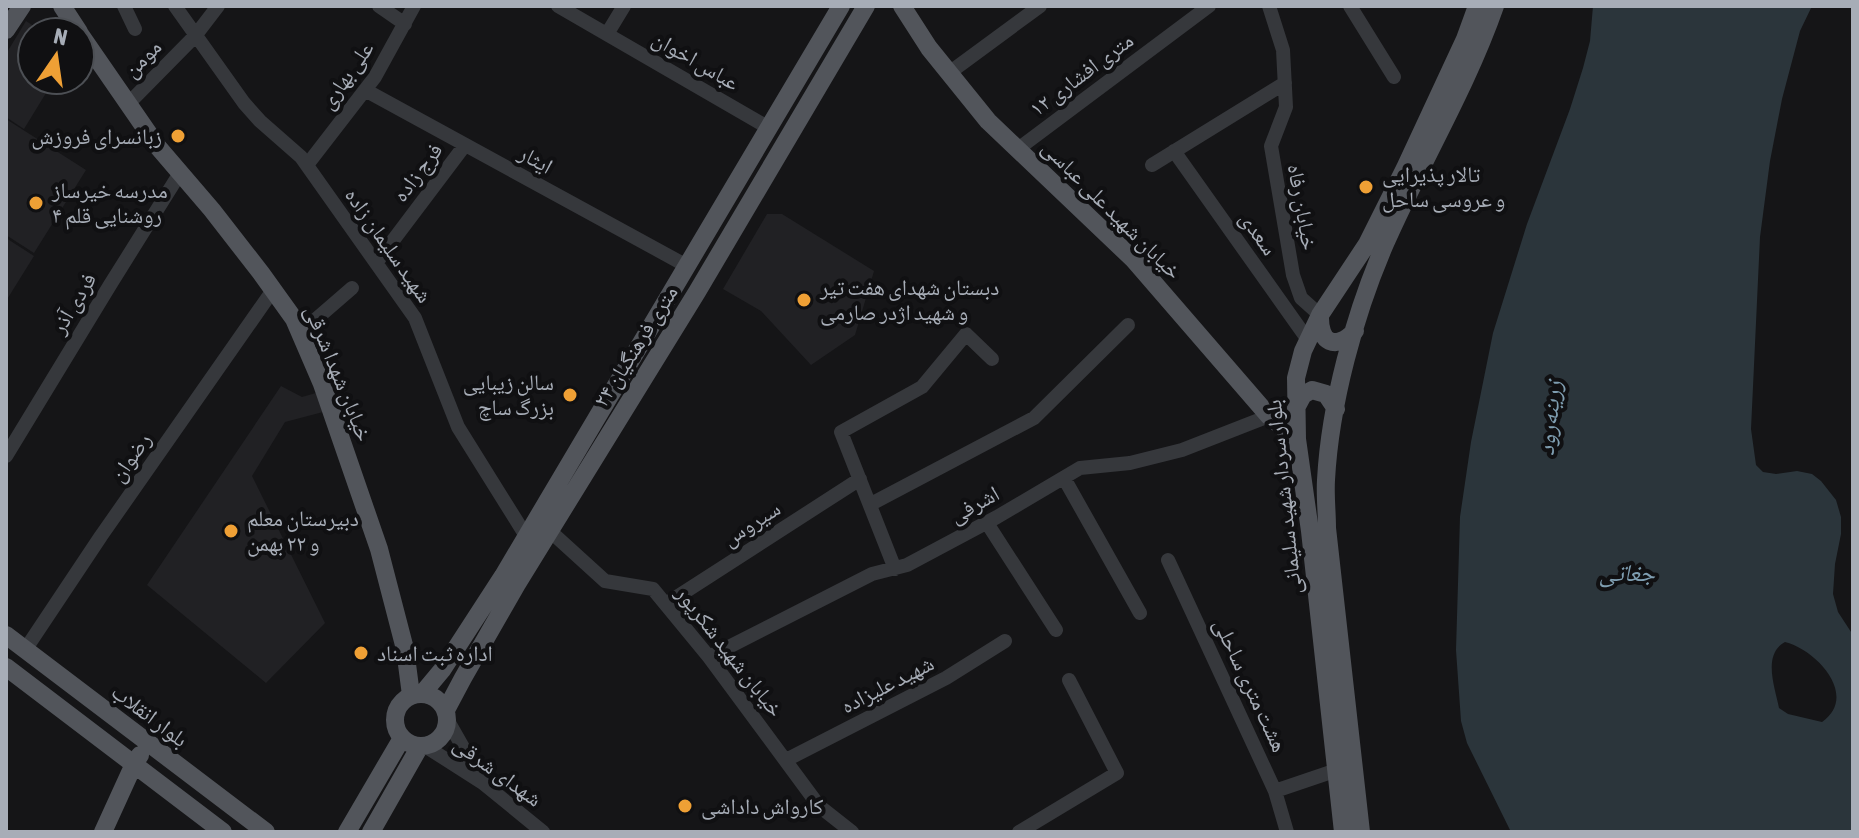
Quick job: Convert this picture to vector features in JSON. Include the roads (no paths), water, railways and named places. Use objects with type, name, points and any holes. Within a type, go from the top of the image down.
[{"type":"main road","points":[[6,30],[22,6]]},
{"type":"main road","name":"۲۴ متری فرهنگیان","points":[[417,694],[442,670],[526,536],[841,6]]},
{"type":"main road","name":"۲۴ متری فرهنگیان","points":[[447,716],[463,678],[866,6]]},
{"type":"main road","name":"خیابان شهید علی عباسی","points":[[902,6],[929,48],[988,121],[1134,260],[1269,416],[1297,439]]},
{"type":"main road","name":"بلوار سردار شهید سلیمانی","points":[[1343,832],[1297,439],[1296,378],[1303,351],[1320,315],[1367,244],[1405,168],[1465,39],[1477,6]]},
{"type":"main road","name":"بلوار سردار شهید سلیمانی","points":[[1361,832],[1327,528],[1326,481],[1336,409],[1347,355],[1385,245],[1477,52],[1495,6]]},
{"type":"main road","name":"خیابان شهدا شرقی","points":[[96,57],[158,147],[212,210],[294,319],[322,384],[379,549],[417,694]]},
{"type":"main road","points":[[769,128],[787,139]]},
{"type":"main road","points":[[1320,315],[1321,332],[1331,342],[1342,342],[1355,331]]},
{"type":"main road","points":[[1296,408],[1303,395],[1312,390],[1326,394],[1336,409]]},
{"type":"main road","name":"بلوار انقلاب","points":[[6,635],[266,832]]},
{"type":"main road","points":[[6,667],[223,832]]},
{"type":"main road","points":[[417,694],[437,698],[447,716],[442,737],[423,746],[413,745],[397,731],[395,714],[404,700],[417,694]]},
{"type":"main road","points":[[347,832],[402,738]]},
{"type":"main road","points":[[103,832],[134,764],[148,743]]},
{"type":"main road","points":[[371,832],[423,746]]},
{"type":"street","points":[[124,6],[135,29]]},
{"type":"street","name":"شهید سلیمان زاده","points":[[175,6],[244,103],[301,157],[415,318],[458,427],[526,536]]},
{"type":"street","name":"مومن","points":[[128,104],[195,36],[218,6]]},
{"type":"street","points":[[379,6],[405,24]]},
{"type":"street","name":"علی بهاری","points":[[307,165],[375,77],[414,6]]},
{"type":"street","name":"عباس اخوان","points":[[558,6],[769,128]]},
{"type":"street","points":[[607,34],[624,6]]},
{"type":"street","points":[[949,73],[1040,6]]},
{"type":"street","name":"۱۲ متری افشاری","points":[[1018,149],[1209,6]]},
{"type":"street","name":"خیابان رفاه","points":[[1269,6],[1283,50],[1286,107],[1271,146],[1293,275],[1301,298],[1320,315]]},
{"type":"street","points":[[1350,6],[1394,77]]},
{"type":"street","points":[[1152,165],[1285,83]]},
{"type":"street","name":"ایثار","points":[[365,90],[687,266]]},
{"type":"street","name":"فرج زاده","points":[[376,263],[465,145]]},
{"type":"street","name":"سعدی","points":[[1174,151],[1308,340]]},
{"type":"street","name":"فردی آذر","points":[[6,456],[180,173]]},
{"type":"street","points":[[300,333],[352,288]]},
{"type":"street","name":"رضوان","points":[[25,650],[273,290]]},
{"type":"street","points":[[871,504],[1034,418],[1128,325]]},
{"type":"street","points":[[895,569],[841,432],[922,387],[966,334],[992,359]]},
{"type":"street","name":"اشرفی","points":[[709,657],[872,574],[907,565],[987,523],[1080,468],[1130,463],[1182,450],[1269,416]]},
{"type":"street","points":[[1064,478],[1140,613]]},
{"type":"street","name":"سیروس","points":[[666,604],[860,479]]},
{"type":"street","points":[[987,523],[1056,630]]},
{"type":"street","name":"خیابان شهید شکرپور","points":[[550,531],[605,581],[653,589],[709,657],[819,806],[852,832]]},
{"type":"street","name":"هشت متری ساحلی","points":[[1168,560],[1275,791],[1287,832]]},
{"type":"street","name":"شهید علیزاده","points":[[786,760],[946,678],[1005,641]]},
{"type":"street","points":[[1019,832],[1117,773],[1069,680]]},
{"type":"street","points":[[447,716],[483,783]]},
{"type":"street","name":"شهدای شرقی","points":[[423,746],[483,783],[543,832]]},
{"type":"street","points":[[1275,791],[1337,770]]},
{"type":"water","name":"جغاتی","points":[[1593,6],[1812,6],[1800,31],[1770,161],[1760,237],[1751,429],[1756,465],[1763,472],[1812,474],[1836,500],[1841,517],[1833,594],[1838,612],[1853,635],[1853,832],[1511,832],[1467,743],[1461,721],[1456,650],[1460,517],[1471,442],[1493,333],[1527,224],[1570,109],[1590,41]],"holes":[[[1785,642],[1821,664],[1835,687],[1836,700],[1832,711],[1822,722],[1788,714],[1779,708],[1772,672],[1774,655]]]},
{"type":"place","name":"زبانسرای فروزش","points":[[178,136]]},
{"type":"place","name":"تالار پذیرایی و عروسی ساحل","points":[[1366,187]]},
{"type":"place","name":"مدرسه خیرساز روشنایی قلم ۴","points":[[36,203]]},
{"type":"place","name":"دبستان شهدای هفت تیر و شهید اژدر صارمی","points":[[804,300]]},
{"type":"place","name":"سالن زیبایی بزرگ ساچ","points":[[570,395]]},
{"type":"place","name":"دبیرستان معلم و ۲۲ بهمن","points":[[231,531]]},
{"type":"place","name":"اداره ثبت اسناد","points":[[361,653]]},
{"type":"place","name":"کارواش داداشی","points":[[685,806]]},
{"type":"water label","name":"زرینه‌رود","points":[[1549,418]]}]
